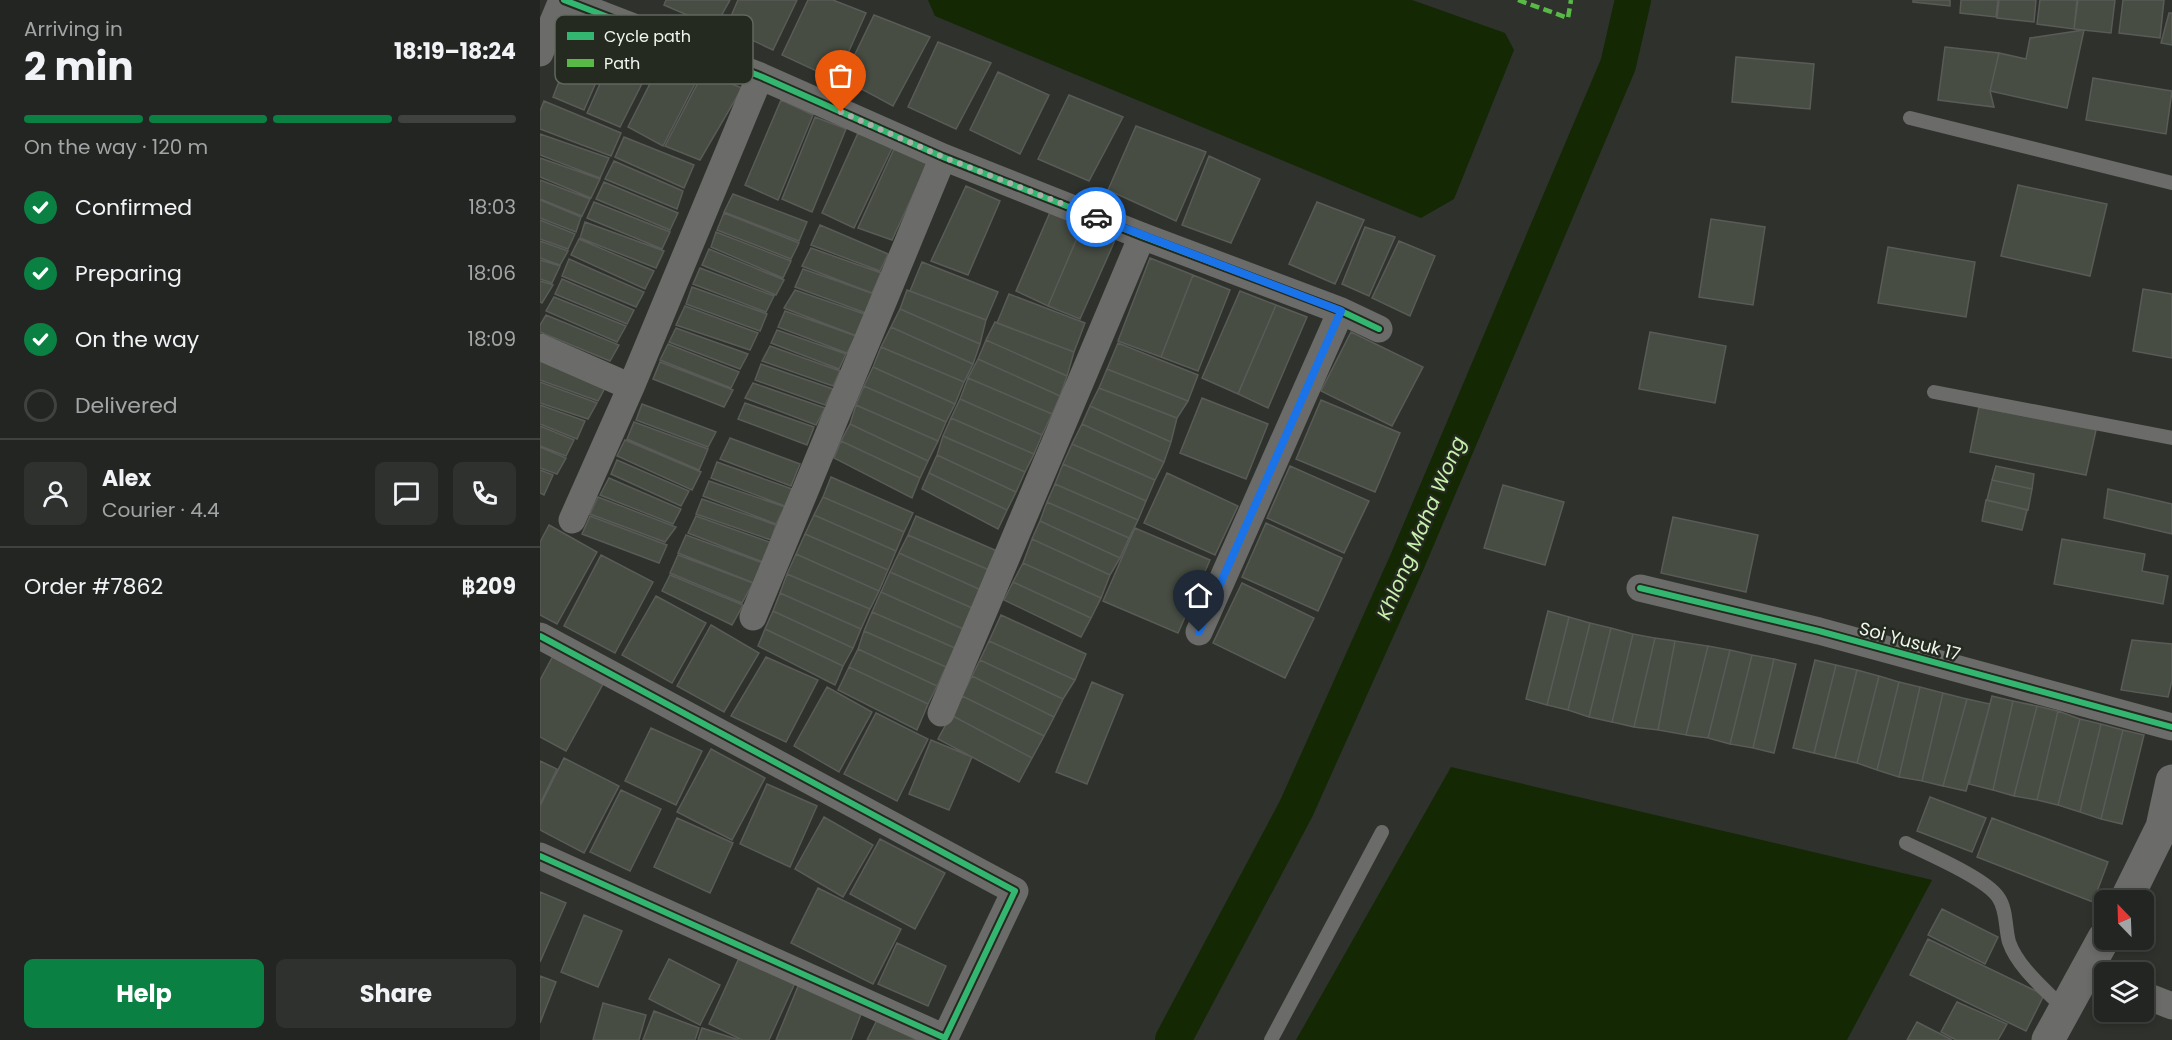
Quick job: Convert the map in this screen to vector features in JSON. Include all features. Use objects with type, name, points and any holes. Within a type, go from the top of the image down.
[{"type":"street","points":[[556,15],[563,0],[602,15]]},
{"type":"street","points":[[540,53],[555,18]]},
{"type":"street","points":[[753,73],[943,157],[1142,236],[1341,311],[1379,329]]},
{"type":"street","points":[[572,520],[631,387],[760,76]]},
{"type":"street","points":[[753,617],[943,157]]},
{"type":"street","points":[[941,713],[1142,236]]},
{"type":"street","points":[[1199,632],[1341,311]]},
{"type":"street","points":[[540,347],[631,387]]},
{"type":"street","name":"Soi Yusuk 17","points":[[1640,588],[1819,631],[2172,727]]},
{"type":"street","points":[[540,636],[1015,891],[945,1038],[540,856]]},
{"type":"street","points":[[2132,890],[2167,828],[2172,781]]},
{"type":"street","points":[[2048,1040],[2065,1010],[2094,977]]},
{"type":"street","points":[[2154,999],[2172,1006]]},
{"type":"lane","points":[[1910,118],[2172,183]]},
{"type":"lane","points":[[1934,392],[2172,438]]},
{"type":"lane","points":[[1271,1040],[1382,832]]},
{"type":"lane","points":[[1906,843],[1988,887],[1999,898],[2009,942],[2020,962],[2065,1010]]},
{"type":"shaded area","points":[[928,0],[1412,0],[1505,33],[1514,50],[1454,199],[1421,218],[935,16]]},
{"type":"shaded area","points":[[1451,767],[1932,880],[1847,1040],[1296,1040]]},
{"type":"building","points":[[666,0],[730,0],[722,15],[687,15],[664,5]]},
{"type":"building","points":[[738,0],[797,0],[773,50],[753,41],[753,15],[732,15]]},
{"type":"building","points":[[808,0],[833,0],[866,13],[836,80],[782,55]]},
{"type":"building","points":[[1913,0],[1950,0],[1950,6],[1913,2]]},
{"type":"building","points":[[1961,0],[1998,0],[1996,17],[1960,13]]},
{"type":"building","points":[[1999,0],[2036,0],[2034,22],[1997,18]]},
{"type":"building","points":[[2040,0],[2077,0],[2074,29],[2037,24]]},
{"type":"building","points":[[2078,0],[2115,0],[2111,33],[2074,29]]},
{"type":"building","points":[[2123,0],[2164,0],[2160,38],[2119,33]]},
{"type":"building","points":[[2169,13],[2172,13],[2172,45],[2161,43]]},
{"type":"building","points":[[874,15],[930,37],[893,106],[843,79]]},
{"type":"building","points":[[2084,30],[2067,108],[1990,91],[1999,53],[2026,59],[2030,38]]},
{"type":"building","points":[[938,42],[991,63],[956,129],[908,107]]},
{"type":"building","points":[[1945,47],[1999,53],[1990,91],[1994,107],[1938,100]]},
{"type":"building","points":[[1736,57],[1814,64],[1810,109],[1732,102]]},
{"type":"building","points":[[998,72],[1049,95],[1020,154],[970,130]]},
{"type":"building","points":[[2093,78],[2172,91],[2166,134],[2086,120]]},
{"type":"building","points":[[558,84],[595,84],[584,110],[553,97]]},
{"type":"building","points":[[600,84],[642,84],[620,127],[587,113]]},
{"type":"building","points":[[650,84],[695,84],[663,146],[628,127]]},
{"type":"building","points":[[697,84],[732,84],[742,88],[700,160],[665,146]]},
{"type":"building","points":[[1069,95],[1123,117],[1089,181],[1038,159]]},
{"type":"building","points":[[781,100],[813,115],[778,200],[745,185]]},
{"type":"building","points":[[544,101],[621,133],[611,156],[540,129],[540,111]]},
{"type":"building","points":[[815,117],[846,129],[812,212],[782,199]]},
{"type":"building","points":[[1136,126],[1206,152],[1176,221],[1108,190]]},
{"type":"building","points":[[858,133],[892,148],[854,228],[822,213]]},
{"type":"building","points":[[540,134],[609,158],[600,178],[540,155]]},
{"type":"building","points":[[624,137],[694,165],[684,188],[615,157]]},
{"type":"building","points":[[894,149],[929,160],[892,240],[858,228]]},
{"type":"building","points":[[1209,156],[1260,179],[1231,243],[1182,225]]},
{"type":"building","points":[[540,158],[600,179],[591,198],[540,177]]},
{"type":"building","points":[[614,161],[683,191],[677,209],[605,179]]},
{"type":"building","points":[[540,180],[590,199],[582,216],[540,199]]},
{"type":"building","points":[[604,182],[678,213],[670,230],[596,199]]},
{"type":"building","points":[[2018,185],[2107,204],[2090,276],[2001,256]]},
{"type":"building","points":[[966,186],[1000,201],[968,275],[931,261]]},
{"type":"building","points":[[733,194],[807,222],[799,241],[724,212]]},
{"type":"building","points":[[540,200],[581,217],[576,232],[540,218]]},
{"type":"building","points":[[594,202],[670,232],[662,249],[587,218]]},
{"type":"building","points":[[1317,202],[1364,220],[1335,284],[1289,264]]},
{"type":"building","points":[[1051,210],[1083,224],[1048,306],[1016,291]]},
{"type":"building","points":[[724,213],[799,243],[791,259],[717,230]]},
{"type":"building","points":[[1711,219],[1765,227],[1753,305],[1699,297]]},
{"type":"building","points":[[540,220],[575,234],[568,249],[540,239]]},
{"type":"building","points":[[585,222],[664,251],[656,268],[580,238]]},
{"type":"building","points":[[1083,224],[1116,238],[1080,319],[1048,306]]},
{"type":"building","points":[[820,225],[888,254],[880,271],[811,245]]},
{"type":"building","points":[[1365,227],[1395,237],[1369,296],[1342,284]]},
{"type":"building","points":[[716,232],[791,261],[783,278],[711,247]]},
{"type":"building","points":[[579,239],[654,271],[645,289],[571,255]]},
{"type":"building","points":[[540,241],[568,251],[560,265],[540,258]]},
{"type":"building","points":[[1399,241],[1435,256],[1410,316],[1372,298]]},
{"type":"building","points":[[1888,247],[1975,262],[1966,317],[1878,303]]},
{"type":"building","points":[[811,248],[881,273],[872,293],[802,266]]},
{"type":"building","points":[[709,249],[784,280],[776,295],[702,265]]},
{"type":"building","points":[[1150,258],[1193,275],[1161,357],[1118,341]]},
{"type":"building","points":[[569,259],[644,292],[636,307],[562,276]]},
{"type":"building","points":[[540,260],[560,266],[552,283],[540,279]]},
{"type":"building","points":[[922,262],[998,292],[986,320],[910,291]]},
{"type":"building","points":[[700,268],[774,296],[766,312],[693,284]]},
{"type":"building","points":[[803,269],[874,294],[866,313],[795,287]]},
{"type":"building","points":[[1193,275],[1230,290],[1198,371],[1161,357]]},
{"type":"building","points":[[562,279],[634,310],[627,324],[555,294]]},
{"type":"building","points":[[540,281],[553,285],[542,303],[540,302]]},
{"type":"building","points":[[692,287],[767,314],[760,331],[686,304]]},
{"type":"building","points":[[2143,289],[2172,294],[2172,358],[2133,351]]},
{"type":"building","points":[[795,290],[867,315],[857,336],[784,308]]},
{"type":"building","points":[[907,290],[986,320],[980,344],[900,309]]},
{"type":"building","points":[[1240,291],[1276,305],[1238,394],[1202,378]]},
{"type":"building","points":[[1009,294],[1085,323],[1074,352],[997,323]]},
{"type":"building","points":[[554,297],[626,326],[617,342],[546,311]]},
{"type":"building","points":[[1276,305],[1307,317],[1268,408],[1238,394]]},
{"type":"building","points":[[685,306],[758,333],[750,350],[676,325]]},
{"type":"building","points":[[900,309],[980,344],[973,364],[891,327]]},
{"type":"building","points":[[785,311],[856,336],[847,353],[778,327]]},
{"type":"building","points":[[546,315],[619,345],[610,361],[540,332],[540,325]]},
{"type":"building","points":[[995,322],[1074,352],[1067,376],[986,340]]},
{"type":"building","points":[[891,327],[973,364],[964,382],[881,347]]},
{"type":"building","points":[[676,328],[748,354],[740,369],[669,342]]},
{"type":"building","points":[[777,330],[846,354],[839,369],[771,343]]},
{"type":"building","points":[[1351,332],[1423,367],[1392,426],[1321,391]]},
{"type":"building","points":[[1650,332],[1726,346],[1715,403],[1639,389]]},
{"type":"building","points":[[986,340],[1067,376],[1060,396],[978,359]]},
{"type":"building","points":[[1118,343],[1198,375],[1188,401],[1107,369]]},
{"type":"building","points":[[668,344],[739,372],[731,388],[660,360]]},
{"type":"building","points":[[770,346],[840,371],[833,386],[762,361]]},
{"type":"building","points":[[881,347],[964,382],[955,404],[873,367]]},
{"type":"building","points":[[978,359],[1060,396],[1052,414],[968,378]]},
{"type":"building","points":[[540,361],[607,384],[598,401],[540,380]]},
{"type":"building","points":[[660,362],[733,390],[724,407],[653,379]]},
{"type":"building","points":[[761,364],[833,389],[825,405],[755,380]]},
{"type":"building","points":[[873,367],[955,404],[946,422],[864,386]]},
{"type":"building","points":[[1107,369],[1188,401],[1177,418],[1099,388]]},
{"type":"building","points":[[968,378],[1052,414],[1042,435],[960,399]]},
{"type":"building","points":[[540,382],[597,403],[588,419],[540,403]]},
{"type":"building","points":[[753,383],[825,408],[816,425],[745,398]]},
{"type":"building","points":[[864,386],[946,422],[938,441],[856,405]]},
{"type":"building","points":[[1099,388],[1177,418],[1171,442],[1090,406]]},
{"type":"building","points":[[1202,398],[1268,424],[1246,479],[1180,453]]},
{"type":"building","points":[[960,399],[1042,435],[1034,454],[951,418]]},
{"type":"building","points":[[1321,400],[1400,433],[1375,492],[1296,459]]},
{"type":"building","points":[[745,403],[814,427],[807,445],[738,419]]},
{"type":"building","points":[[642,404],[716,432],[708,447],[636,420]]},
{"type":"building","points":[[540,405],[585,421],[577,439],[540,424]]},
{"type":"building","points":[[856,405],[938,441],[928,461],[850,424]]},
{"type":"building","points":[[1090,406],[1171,442],[1164,462],[1082,424]]},
{"type":"building","points":[[1979,407],[2096,430],[2086,475],[1970,452]]},
{"type":"building","points":[[951,418],[1034,454],[1025,472],[943,436]]},
{"type":"building","points":[[634,422],[708,449],[699,470],[627,439]]},
{"type":"building","points":[[850,424],[928,461],[920,478],[841,441]]},
{"type":"building","points":[[1082,424],[1164,462],[1155,480],[1072,444]]},
{"type":"building","points":[[540,426],[574,440],[566,456],[540,446]]},
{"type":"building","points":[[943,436],[1025,472],[1016,492],[937,455]]},
{"type":"building","points":[[730,438],[800,464],[791,486],[720,459]]},
{"type":"building","points":[[625,440],[701,472],[692,490],[617,456]]},
{"type":"building","points":[[841,441],[920,478],[912,498],[834,458]]},
{"type":"building","points":[[1072,444],[1155,480],[1146,501],[1063,464]]},
{"type":"building","points":[[540,447],[566,458],[557,474],[540,468]]},
{"type":"building","points":[[937,455],[1016,492],[1007,510],[929,473]]},
{"type":"building","points":[[617,460],[689,491],[681,506],[611,474]]},
{"type":"building","points":[[717,462],[792,489],[785,506],[711,478]]},
{"type":"building","points":[[1063,464],[1146,501],[1138,520],[1055,484]]},
{"type":"building","points":[[1290,466],[1369,501],[1344,553],[1267,518]]},
{"type":"building","points":[[1996,466],[2034,474],[2032,489],[1992,480]]},
{"type":"building","points":[[540,470],[553,475],[544,495],[540,493]]},
{"type":"building","points":[[929,473],[1007,510],[998,529],[922,489]]},
{"type":"building","points":[[1167,473],[1238,506],[1215,555],[1144,523]]},
{"type":"building","points":[[831,477],[913,513],[904,532],[823,497]]},
{"type":"building","points":[[609,478],[681,509],[673,524],[600,495]]},
{"type":"building","points":[[1992,480],[2032,489],[2028,510],[1987,500]]},
{"type":"building","points":[[709,481],[785,507],[776,524],[703,496]]},
{"type":"building","points":[[1055,484],[1138,520],[1129,538],[1047,502]]},
{"type":"building","points":[[1503,485],[1564,502],[1545,565],[1484,548]]},
{"type":"building","points":[[2108,489],[2172,504],[2172,534],[2104,518]]},
{"type":"building","points":[[598,497],[676,527],[665,542],[590,514]]},
{"type":"building","points":[[823,497],[904,532],[896,551],[814,515]]},
{"type":"building","points":[[702,499],[776,525],[771,540],[696,514]]},
{"type":"building","points":[[1986,500],[2027,510],[2022,530],[1982,521]]},
{"type":"building","points":[[1047,502],[1129,538],[1120,558],[1040,521]]},
{"type":"building","points":[[814,515],[896,551],[888,570],[805,534]]},
{"type":"building","points":[[590,516],[667,545],[659,563],[582,534]]},
{"type":"building","points":[[696,516],[772,543],[763,562],[688,533]]},
{"type":"building","points":[[916,516],[997,551],[989,570],[908,535]]},
{"type":"building","points":[[1673,517],[1758,535],[1746,592],[1661,573]]},
{"type":"building","points":[[1040,521],[1120,558],[1110,575],[1032,539]]},
{"type":"building","points":[[1266,523],[1342,558],[1318,611],[1242,577]]},
{"type":"building","points":[[549,525],[597,552],[557,624],[540,615],[540,542]]},
{"type":"building","points":[[1135,528],[1210,560],[1178,633],[1103,601]]},
{"type":"building","points":[[805,534],[888,570],[879,591],[796,554]]},
{"type":"building","points":[[686,535],[763,563],[754,583],[678,553]]},
{"type":"building","points":[[908,535],[989,570],[981,590],[899,553]]},
{"type":"building","points":[[1032,539],[1110,575],[1101,598],[1023,563]]},
{"type":"building","points":[[2062,539],[2145,554],[2142,571],[2168,576],[2163,604],[2054,584]]},
{"type":"building","points":[[899,553],[981,590],[972,608],[890,572]]},
{"type":"building","points":[[796,554],[879,591],[870,609],[787,574]]},
{"type":"building","points":[[601,555],[653,582],[615,653],[564,626]]},
{"type":"building","points":[[678,555],[753,583],[742,603],[670,573]]},
{"type":"building","points":[[1023,563],[1101,598],[1091,618],[1013,582]]},
{"type":"building","points":[[890,572],[972,608],[963,629],[881,592]]},
{"type":"building","points":[[787,574],[870,609],[861,629],[780,593]]},
{"type":"building","points":[[670,575],[743,605],[732,625],[662,591]]},
{"type":"building","points":[[1013,582],[1091,618],[1081,637],[1004,600]]},
{"type":"building","points":[[1242,583],[1314,618],[1285,678],[1213,643]]},
{"type":"building","points":[[881,592],[963,629],[955,648],[872,612]]},
{"type":"building","points":[[780,593],[861,629],[853,648],[773,611]]},
{"type":"building","points":[[656,596],[706,623],[672,683],[622,655]]},
{"type":"building","points":[[773,611],[853,648],[843,666],[765,629]]},
{"type":"building","points":[[1548,611],[1569,617],[1547,705],[1526,699]]},
{"type":"building","points":[[872,612],[955,648],[946,667],[864,631]]},
{"type":"building","points":[[1001,615],[1086,654],[1075,680],[989,641]]},
{"type":"building","points":[[1569,617],[1590,623],[1568,710],[1547,705]]},
{"type":"building","points":[[1590,623],[1611,628],[1589,717],[1568,710]]},
{"type":"building","points":[[711,625],[759,653],[724,712],[677,686]]},
{"type":"building","points":[[1611,628],[1633,634],[1612,722],[1589,717]]},
{"type":"building","points":[[765,629],[843,666],[835,685],[758,646]]},
{"type":"building","points":[[864,631],[946,667],[937,686],[858,649]]},
{"type":"building","points":[[1633,634],[1655,638],[1634,727],[1612,722]]},
{"type":"building","points":[[1655,638],[1675,641],[1658,730],[1634,727]]},
{"type":"building","points":[[2132,640],[2172,644],[2172,681],[2168,697],[2121,690]]},
{"type":"building","points":[[989,641],[1075,680],[1063,699],[980,660]]},
{"type":"building","points":[[1675,641],[1708,646],[1686,735],[1658,730]]},
{"type":"building","points":[[1708,646],[1730,650],[1708,738],[1686,735]]},
{"type":"building","points":[[858,649],[937,686],[928,704],[849,667]]},
{"type":"building","points":[[1730,650],[1752,655],[1730,744],[1708,738]]},
{"type":"building","points":[[1752,655],[1774,659],[1753,748],[1730,744]]},
{"type":"building","points":[[553,656],[603,684],[566,751],[540,737],[540,680]]},
{"type":"building","points":[[766,657],[818,680],[786,742],[731,716]]},
{"type":"building","points":[[1774,659],[1796,664],[1774,753],[1753,748]]},
{"type":"building","points":[[980,660],[1063,699],[1054,717],[972,676]]},
{"type":"building","points":[[1815,660],[1836,665],[1814,753],[1793,748]]},
{"type":"building","points":[[1836,665],[1857,670],[1835,758],[1814,753]]},
{"type":"building","points":[[849,667],[928,704],[917,730],[838,690]]},
{"type":"building","points":[[1857,670],[1879,676],[1857,763],[1835,758]]},
{"type":"building","points":[[972,676],[1054,717],[1044,736],[962,696]]},
{"type":"building","points":[[1879,676],[1899,682],[1877,770],[1857,763]]},
{"type":"building","points":[[1092,682],[1123,695],[1087,784],[1056,772]]},
{"type":"building","points":[[1899,682],[1920,687],[1899,777],[1877,770]]},
{"type":"building","points":[[827,687],[872,712],[839,772],[794,746]]},
{"type":"building","points":[[1920,687],[1943,693],[1922,781],[1899,777]]},
{"type":"building","points":[[1943,693],[1967,699],[1943,786],[1922,781]]},
{"type":"building","points":[[962,696],[1044,736],[1032,758],[951,715]]},
{"type":"building","points":[[1992,696],[2013,701],[1993,790],[1969,784]]},
{"type":"building","points":[[1967,699],[1990,704],[1966,791],[1943,786]]},
{"type":"building","points":[[2013,701],[2037,706],[2014,796],[1993,790]]},
{"type":"building","points":[[2037,706],[2058,711],[2037,800],[2014,796]]},
{"type":"building","points":[[2058,711],[2080,719],[2058,805],[2037,800]]},
{"type":"building","points":[[876,713],[928,739],[897,801],[844,774]]},
{"type":"building","points":[[951,715],[1032,758],[1019,782],[938,739]]},
{"type":"building","points":[[2080,719],[2101,724],[2080,812],[2058,805]]},
{"type":"building","points":[[2101,724],[2123,730],[2101,819],[2080,812]]},
{"type":"building","points":[[651,728],[702,751],[676,805],[625,781]]},
{"type":"building","points":[[2123,730],[2144,735],[2122,824],[2101,819]]},
{"type":"building","points":[[931,740],[972,757],[949,810],[909,794]]},
{"type":"building","points":[[711,749],[765,778],[732,840],[677,812]]},
{"type":"building","points":[[564,758],[619,786],[584,853],[540,830],[540,806]]},
{"type":"building","points":[[540,761],[557,769],[540,804]]},
{"type":"building","points":[[767,784],[817,806],[790,867],[740,844]]},
{"type":"building","points":[[621,790],[661,809],[630,871],[590,852]]},
{"type":"building","points":[[1930,797],[1986,818],[1972,852],[1917,831]]},
{"type":"building","points":[[824,817],[873,845],[843,897],[795,869]]},
{"type":"building","points":[[677,818],[733,843],[710,893],[654,867]]},
{"type":"building","points":[[1992,818],[2108,862],[2098,890],[2094,890],[2093,902],[1977,857]]},
{"type":"building","points":[[880,839],[945,873],[915,929],[850,894]]},
{"type":"building","points":[[818,888],[901,929],[873,984],[791,943]]},
{"type":"building","points":[[540,892],[566,903],[540,962]]},
{"type":"building","points":[[1942,909],[1998,937],[1985,964],[1928,935]]},
{"type":"building","points":[[584,915],[622,931],[598,987],[561,972]]},
{"type":"building","points":[[1928,939],[2044,995],[2026,1031],[1910,975]]},
{"type":"building","points":[[897,943],[946,966],[928,1006],[878,984]]},
{"type":"building","points":[[739,958],[795,983],[769,1040],[742,1040],[709,1024]]},
{"type":"building","points":[[669,959],[720,985],[700,1025],[649,999]]},
{"type":"building","points":[[540,976],[556,982],[540,1023]]},
{"type":"building","points":[[799,984],[863,1009],[851,1040],[776,1040]]},
{"type":"building","points":[[1957,1002],[2007,1024],[1998,1040],[1956,1040],[1941,1032]]},
{"type":"building","points":[[603,1003],[646,1015],[639,1040],[593,1040]]},
{"type":"building","points":[[654,1011],[699,1028],[695,1040],[643,1040]]},
{"type":"building","points":[[880,1014],[918,1034],[915,1040],[867,1040]]},
{"type":"building","points":[[1917,1022],[1952,1040],[1907,1040]]},
{"type":"building","points":[[702,1028],[739,1040],[698,1040]]},
{"type":"waterway","name":"Khlong Maha Wong","points":[[1173,1040],[1296,809],[1407,562],[1618,65],[1633,0]]},
{"type":"marked path","points":[[1518,0],[1568,18],[1571,0]]},
{"type":"cycle path","points":[[564,0],[603,15]]},
{"type":"cycle path","points":[[753,73],[943,157],[1142,236],[1341,311],[1379,329]]},
{"type":"cycle path","points":[[1640,588],[1819,631],[2172,727]]},
{"type":"cycle path","points":[[540,636],[1015,891],[945,1038],[540,856]]},
{"type":"way so far","points":[[841,112],[943,157],[1096,217]]},
{"type":"route","points":[[1096,217],[1341,311],[1199,632]]}]
